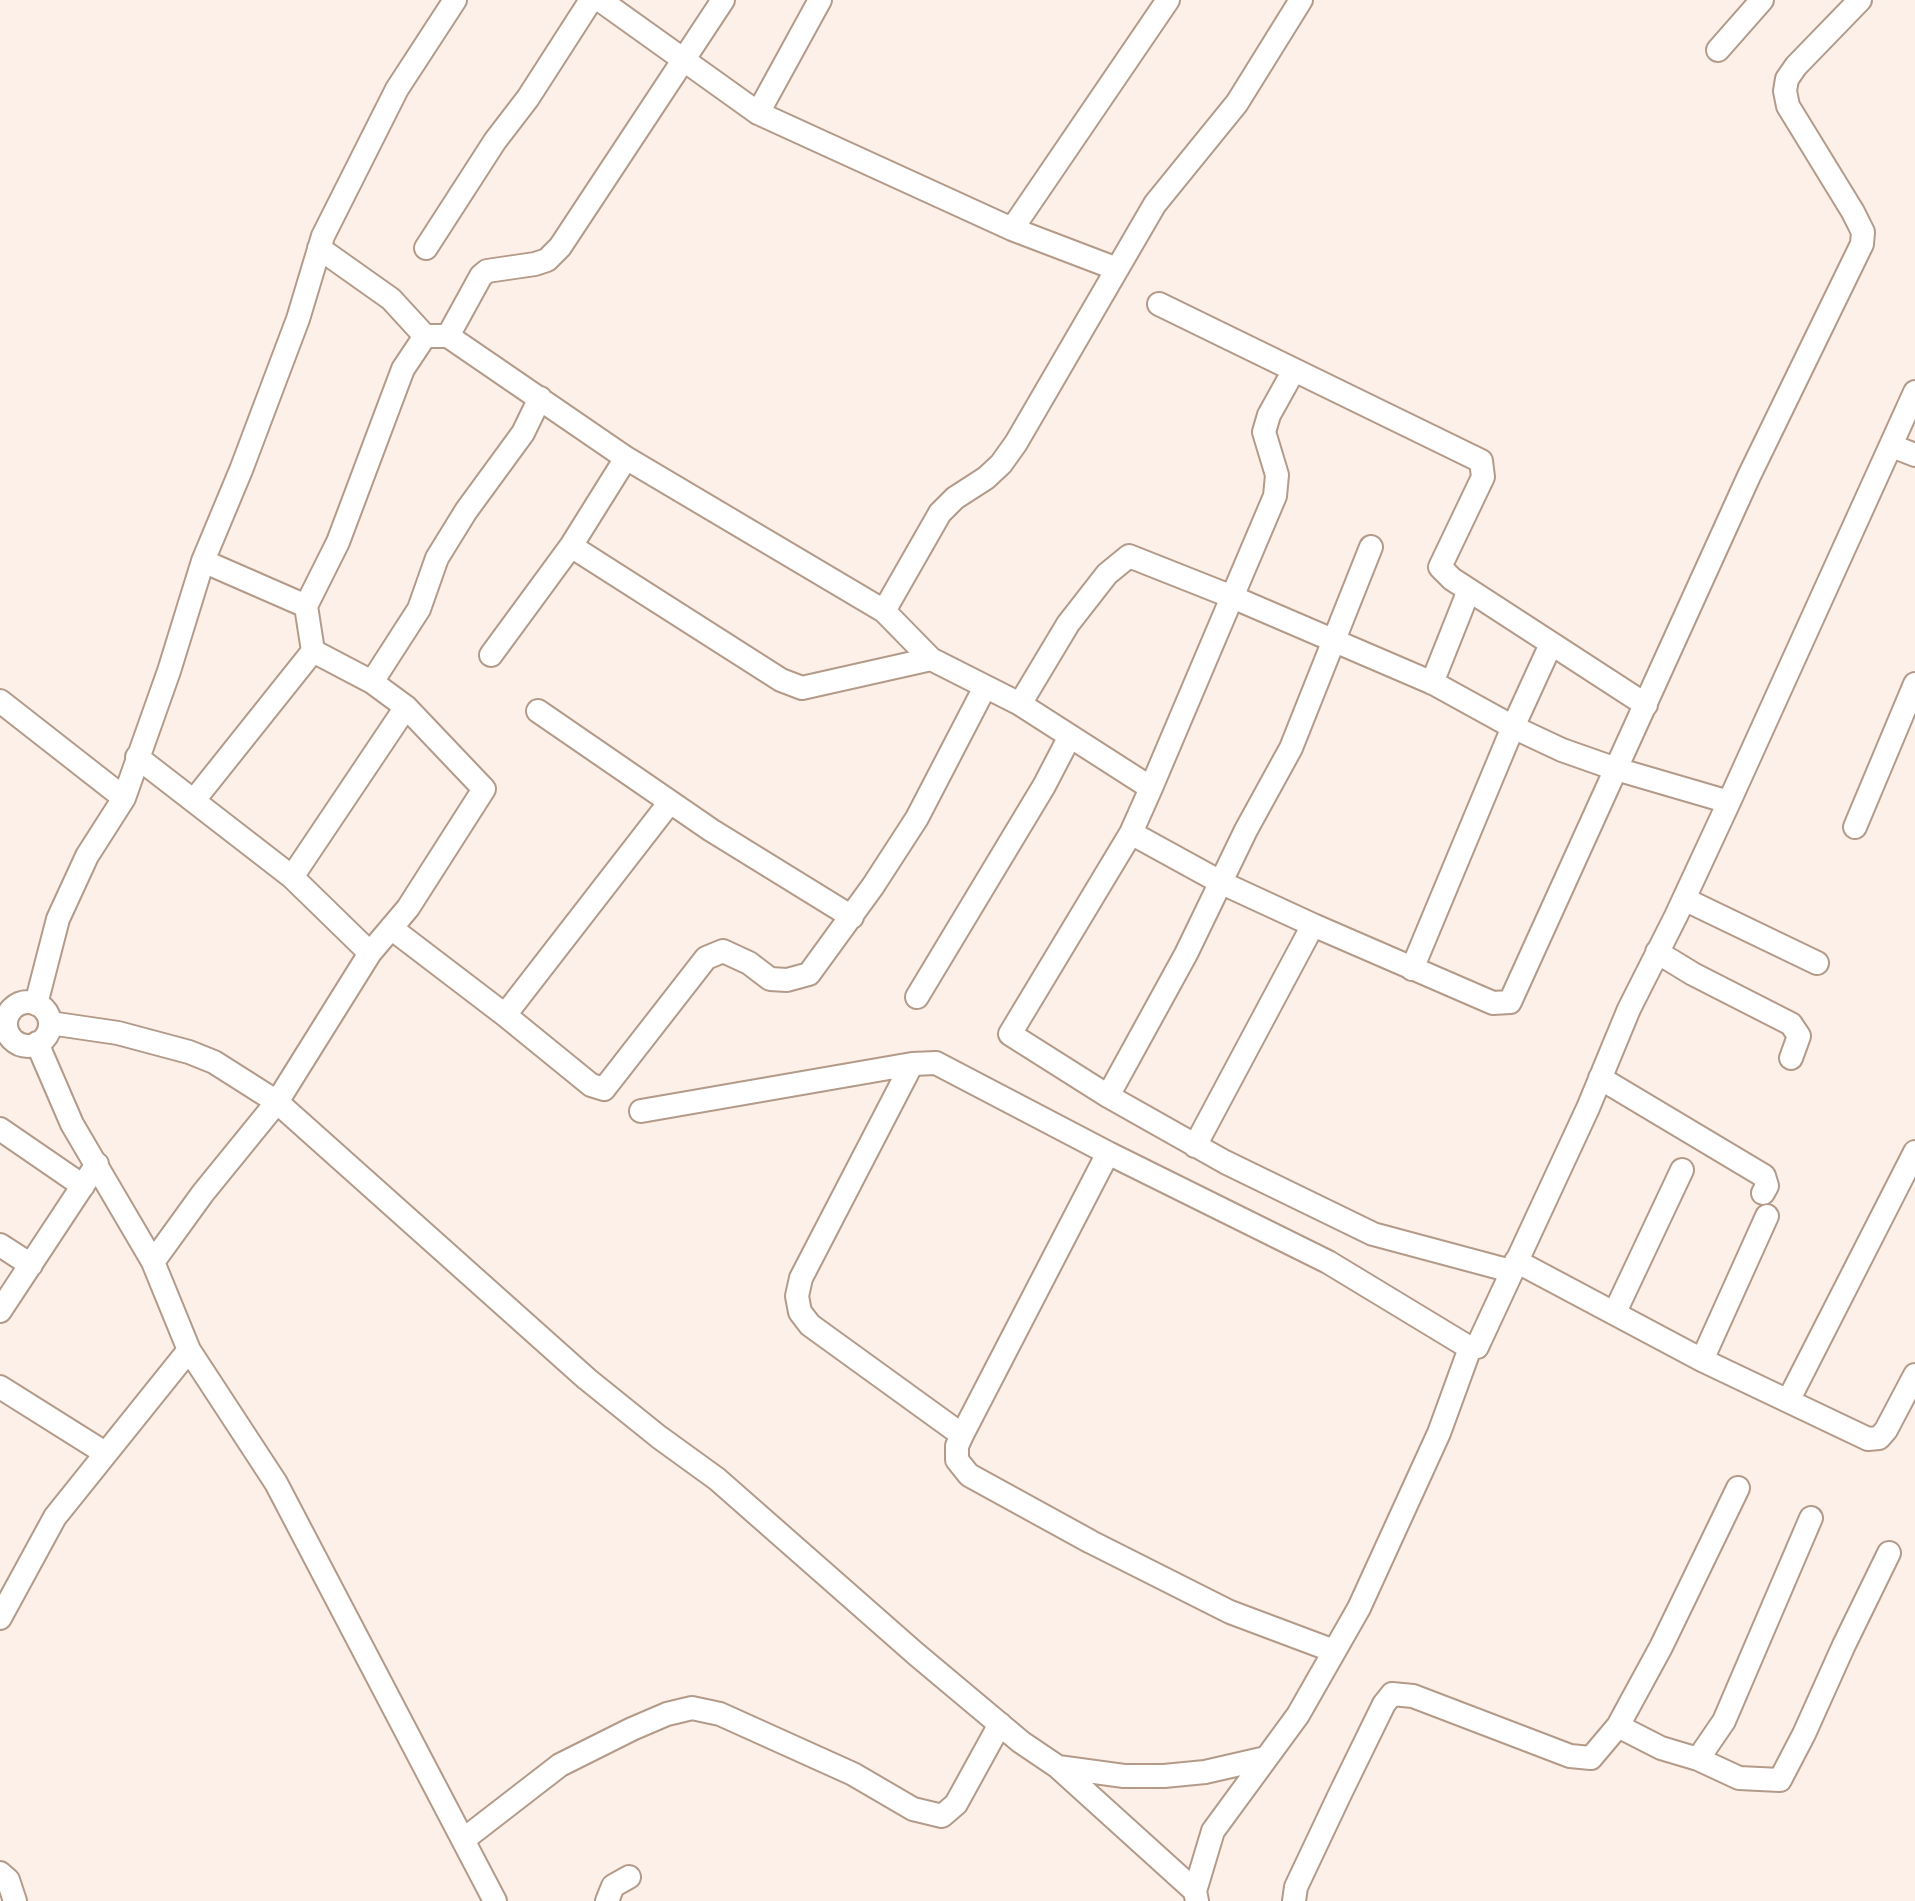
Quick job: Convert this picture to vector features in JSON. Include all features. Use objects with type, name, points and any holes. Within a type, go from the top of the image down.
[{"type":"street","points":[[36,1004],[58,919],[87,856],[124,798],[169,671],[203,561],[298,319],[319,248],[397,89],[455,0]]},
{"type":"street","points":[[426,248],[591,0]]},
{"type":"street","points":[[600,0],[758,113],[1012,229],[1117,269]]},
{"type":"street","points":[[448,336],[481,276],[487,271],[535,264],[547,260],[560,247],[723,0]]},
{"type":"street","points":[[758,113],[820,0]]},
{"type":"street","points":[[1012,229],[1168,0]]},
{"type":"street","points":[[884,611],[940,513],[955,498],[986,478],[1016,443],[1167,186],[1237,103],[1301,0]]},
{"type":"street","points":[[1718,50],[1762,0]]},
{"type":"street","points":[[1131,833],[1222,883],[1313,925],[1493,1003],[1510,1002],[1749,476],[1862,244],[1863,232],[1853,212],[1788,106],[1785,91],[1787,79],[1796,66],[1860,0]]},
{"type":"street","points":[[319,248],[391,299],[425,336],[448,336],[626,458],[884,611],[931,659],[1020,704],[1151,788]]},
{"type":"street","points":[[1159,304],[1481,461],[1483,477],[1440,567],[1469,590],[1646,705]]},
{"type":"street","points":[[195,799],[313,651],[306,606],[338,542],[403,369],[425,336]]},
{"type":"street","points":[[1294,370],[1269,415],[1264,432],[1277,475],[1275,496],[1151,788],[1131,833],[1010,1034],[1195,1146],[1373,1234],[1514,1266],[1615,1312],[1702,1360],[1868,1439],[1879,1438],[1915,1375]]},
{"type":"street","points":[[641,1111],[912,1064],[936,1063],[1328,1262],[1470,1348],[1477,1347],[1629,1009],[1729,802],[1915,392]]},
{"type":"street","points":[[372,682],[419,609],[437,558],[480,490],[523,433],[540,398]]},
{"type":"street","points":[[1892,446],[1915,455]]},
{"type":"street","points":[[491,655],[571,546],[626,458]]},
{"type":"street","points":[[571,546],[781,680],[802,688],[931,659]]},
{"type":"street","points":[[1108,1096],[1186,954],[1246,830],[1291,748],[1371,547]]},
{"type":"street","points":[[1020,704],[1068,624],[1107,574],[1129,556],[1432,683],[1562,750],[1729,802]]},
{"type":"street","points":[[203,561],[306,606]]},
{"type":"street","points":[[1432,683],[1469,590]]},
{"type":"street","points":[[1412,969],[1551,644]]},
{"type":"street","points":[[153,1262],[203,1193],[277,1102],[370,953],[408,908],[484,789],[406,707],[372,682],[313,651]]},
{"type":"street","points":[[1855,827],[1915,684]]},
{"type":"street","points":[[391,928],[591,1085],[604,1089],[706,958],[723,951],[749,963],[770,979],[787,980],[809,974],[852,917],[917,818],[985,687]]},
{"type":"street","points":[[0,701],[124,798]]},
{"type":"street","points":[[292,877],[406,707]]},
{"type":"street","points":[[538,711],[711,830],[852,917]]},
{"type":"street","points":[[917,997],[1044,786],[1069,738]]},
{"type":"street","points":[[137,757],[292,877],[370,953]]},
{"type":"street","points":[[505,1015],[670,802]]},
{"type":"street","points":[[1684,899],[1817,963]]},
{"type":"street","points":[[1195,1146],[1313,925]]},
{"type":"street","points":[[1657,952],[1791,1024],[1799,1036],[1791,1058]]},
{"type":"street","points":[[27,1002],[46,1011],[50,1023],[46,1035],[37,1043],[23,1045],[7,1032],[3,1018],[18,1004],[27,1002]]},
{"type":"street","points":[[50,1023],[118,1033],[189,1052],[214,1062],[277,1102],[587,1379],[717,1479],[1000,1724],[1058,1767],[1196,1896],[1213,1831],[1298,1715],[1359,1608],[1439,1433],[1470,1348]]},
{"type":"street","points":[[37,1043],[72,1124],[153,1262],[189,1350],[276,1483],[495,1901]]},
{"type":"street","points":[[912,1064],[806,1268],[797,1296],[800,1312],[810,1325],[962,1435]]},
{"type":"street","points":[[1600,1078],[1764,1176],[1767,1186],[1763,1193]]},
{"type":"street","points":[[0,1129],[83,1186]]},
{"type":"street","points":[[1788,1401],[1915,1152]]},
{"type":"street","points":[[1108,1153],[962,1435],[957,1446],[957,1460],[969,1475],[1091,1542],[1230,1612],[1334,1651]]},
{"type":"street","points":[[0,1311],[97,1164]]},
{"type":"street","points":[[1615,1312],[1682,1170]]},
{"type":"street","points":[[1702,1360],[1767,1216]]},
{"type":"street","points":[[0,1245],[31,1265]]},
{"type":"street","points":[[0,1618],[55,1517],[189,1350]]},
{"type":"street","points":[[0,1387],[105,1453]]},
{"type":"street","points":[[1294,1901],[1296,1887],[1384,1704],[1392,1694],[1413,1696],[1570,1756],[1591,1758],[1618,1726],[1661,1647],[1738,1488]]},
{"type":"street","points":[[1698,1759],[1724,1721],[1811,1518]]},
{"type":"street","points":[[1618,1726],[1661,1748],[1698,1759],[1739,1778],[1780,1780],[1889,1553]]},
{"type":"street","points":[[463,1840],[560,1765],[632,1729],[667,1714],[692,1708],[720,1714],[853,1774],[913,1809],[942,1816],[956,1804],[1000,1724]]},
{"type":"street","points":[[1058,1767],[1124,1776],[1164,1776],[1205,1772],[1266,1758]]},
{"type":"street","points":[[0,1873],[15,1893],[15,1901]]},
{"type":"street","points":[[607,1901],[613,1886],[629,1877]]}]
